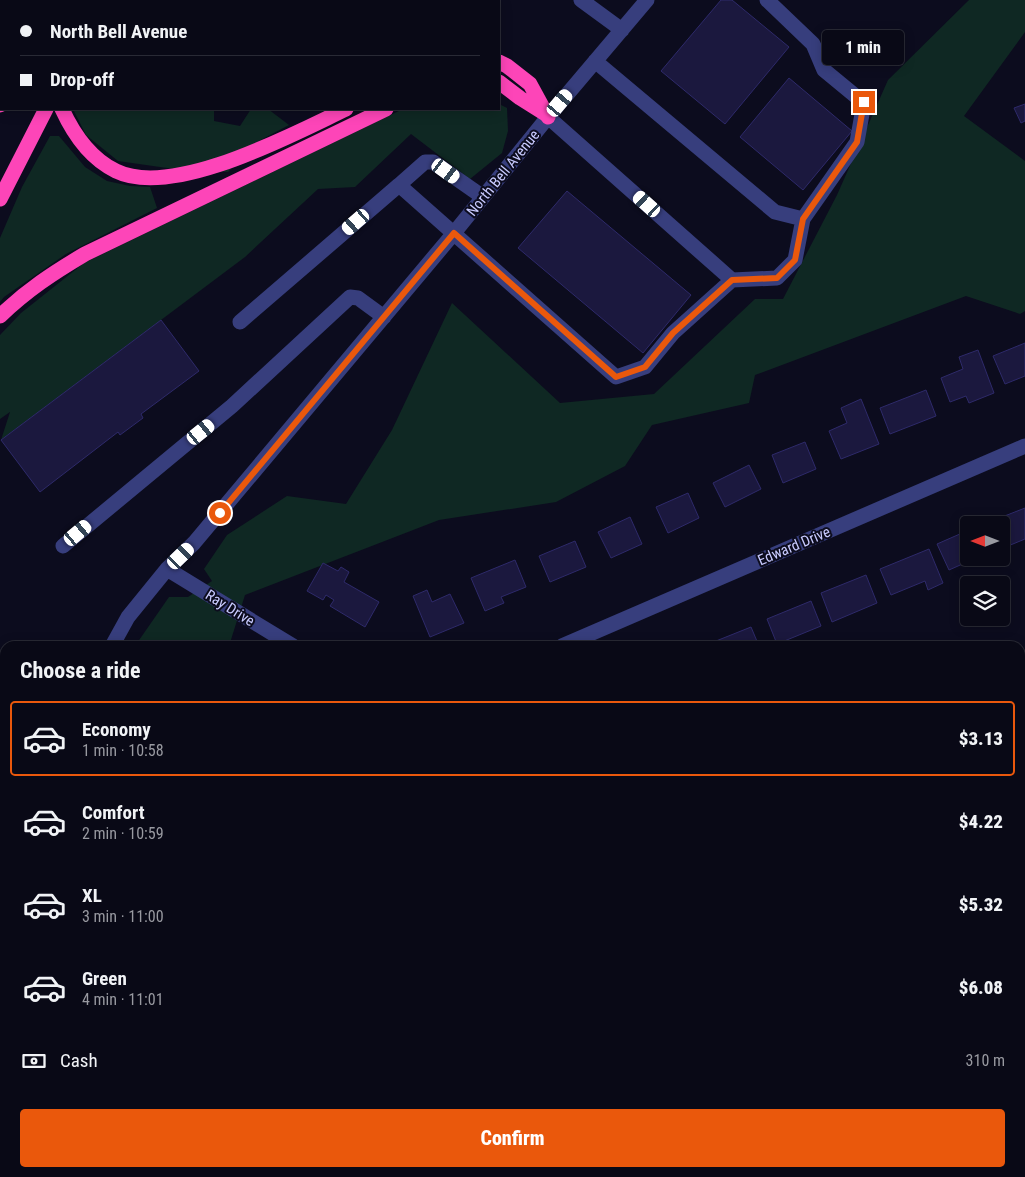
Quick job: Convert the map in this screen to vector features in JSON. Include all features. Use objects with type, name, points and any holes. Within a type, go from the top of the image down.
[{"type":"highway","points":[[500,62],[530,84],[548,116]]},
{"type":"highway","points":[[500,83],[548,116]]},
{"type":"highway","points":[[0,200],[45,110]]},
{"type":"highway","points":[[63,110],[81,141],[92,154],[116,172],[144,178],[182,174],[236,159],[275,143],[344,110]]},
{"type":"highway","points":[[0,316],[36,285],[85,254],[384,110]]},
{"type":"street","name":"North Bell Avenue","points":[[115,641],[128,617],[168,569],[194,543],[454,233],[548,116],[647,0]]},
{"type":"street","points":[[399,185],[616,377],[645,367],[673,333],[732,280],[777,278],[795,260],[803,219],[857,142],[864,102],[824,70],[813,44],[767,0]]},
{"type":"street","points":[[588,2],[622,30]]},
{"type":"street","points":[[595,61],[775,212],[803,219]]},
{"type":"street","points":[[548,116],[732,280]]},
{"type":"street","points":[[240,322],[425,162],[433,162],[483,197]]},
{"type":"street","points":[[63,546],[232,406],[350,297],[358,298],[384,317]]},
{"type":"street","name":"Edward Drive","points":[[574,641],[1025,446]]},
{"type":"street","name":"Ray Drive","points":[[168,569],[285,641]]},
{"type":"green space","points":[[969,0],[1025,0],[1025,32],[964,116],[1025,161],[1025,311],[1020,314],[966,296],[755,375],[749,403],[652,425],[625,466],[556,502],[439,520],[245,595],[231,641],[138,641],[169,597],[188,597],[212,581],[204,569],[227,535],[287,496],[346,504],[392,430],[452,303],[560,403],[654,394],[755,299],[783,299],[837,195],[888,80]]},
{"type":"green space","points":[[500,104],[507,108],[508,131],[502,153],[470,179],[411,134],[355,187],[318,189],[245,257],[1,440],[10,412],[0,419],[0,335],[21,313],[84,263],[401,110],[500,110]]},
{"type":"green space","points":[[74,110],[214,110],[214,121],[240,126],[250,110],[269,110],[289,125],[255,143],[228,172],[174,169],[118,161],[86,135]]},
{"type":"green space","points":[[50,136],[59,136],[85,167],[107,181],[130,186],[150,187],[157,208],[66,254],[4,297],[0,302],[0,238],[22,187]]},
{"type":"building","points":[[721,0],[732,0],[789,47],[725,124],[661,71]]},
{"type":"building","points":[[789,78],[852,131],[803,190],[740,137]]},
{"type":"building","points":[[1025,104],[1025,121],[1021,123],[1014,108]]},
{"type":"building","points":[[567,191],[691,295],[643,353],[518,248]]},
{"type":"building","points":[[161,320],[199,371],[141,414],[143,418],[120,435],[118,432],[40,492],[1,440]]},
{"type":"building","points":[[1025,343],[1025,376],[1005,384],[993,356]]},
{"type":"building","points":[[978,350],[994,393],[969,403],[966,396],[950,402],[941,378],[963,369],[959,357]]},
{"type":"building","points":[[926,390],[936,416],[890,434],[880,408]]},
{"type":"building","points":[[861,399],[879,444],[841,459],[829,431],[847,423],[841,408]]},
{"type":"building","points":[[805,442],[816,469],[783,483],[772,455]]},
{"type":"building","points":[[749,465],[761,489],[725,507],[713,483]]},
{"type":"building","points":[[688,493],[699,518],[668,533],[656,507]]},
{"type":"building","points":[[1025,508],[1025,539],[1010,545],[1010,516],[1005,516]]},
{"type":"building","points":[[630,517],[642,544],[611,558],[598,532]]},
{"type":"building","points":[[960,534],[960,565],[949,570],[937,544]]},
{"type":"building","points":[[575,541],[586,567],[550,582],[539,556]]},
{"type":"building","points":[[929,549],[943,583],[928,590],[925,581],[891,595],[880,569]]},
{"type":"building","points":[[515,560],[526,587],[501,597],[504,603],[485,611],[471,578]]},
{"type":"building","points":[[323,563],[338,571],[341,567],[349,572],[344,582],[379,602],[365,627],[330,606],[334,600],[326,595],[323,600],[307,591]]},
{"type":"building","points":[[866,575],[877,603],[832,622],[821,593]]},
{"type":"building","points":[[427,590],[432,602],[450,594],[464,623],[430,637],[413,596]]},
{"type":"building","points":[[811,601],[821,626],[784,641],[776,641],[767,619]]},
{"type":"building","points":[[751,627],[757,641],[716,641]]},
{"type":"route","points":[[220,513],[454,233],[616,377],[645,367],[673,333],[732,280],[777,278],[795,260],[803,219],[857,142],[864,102]]}]
